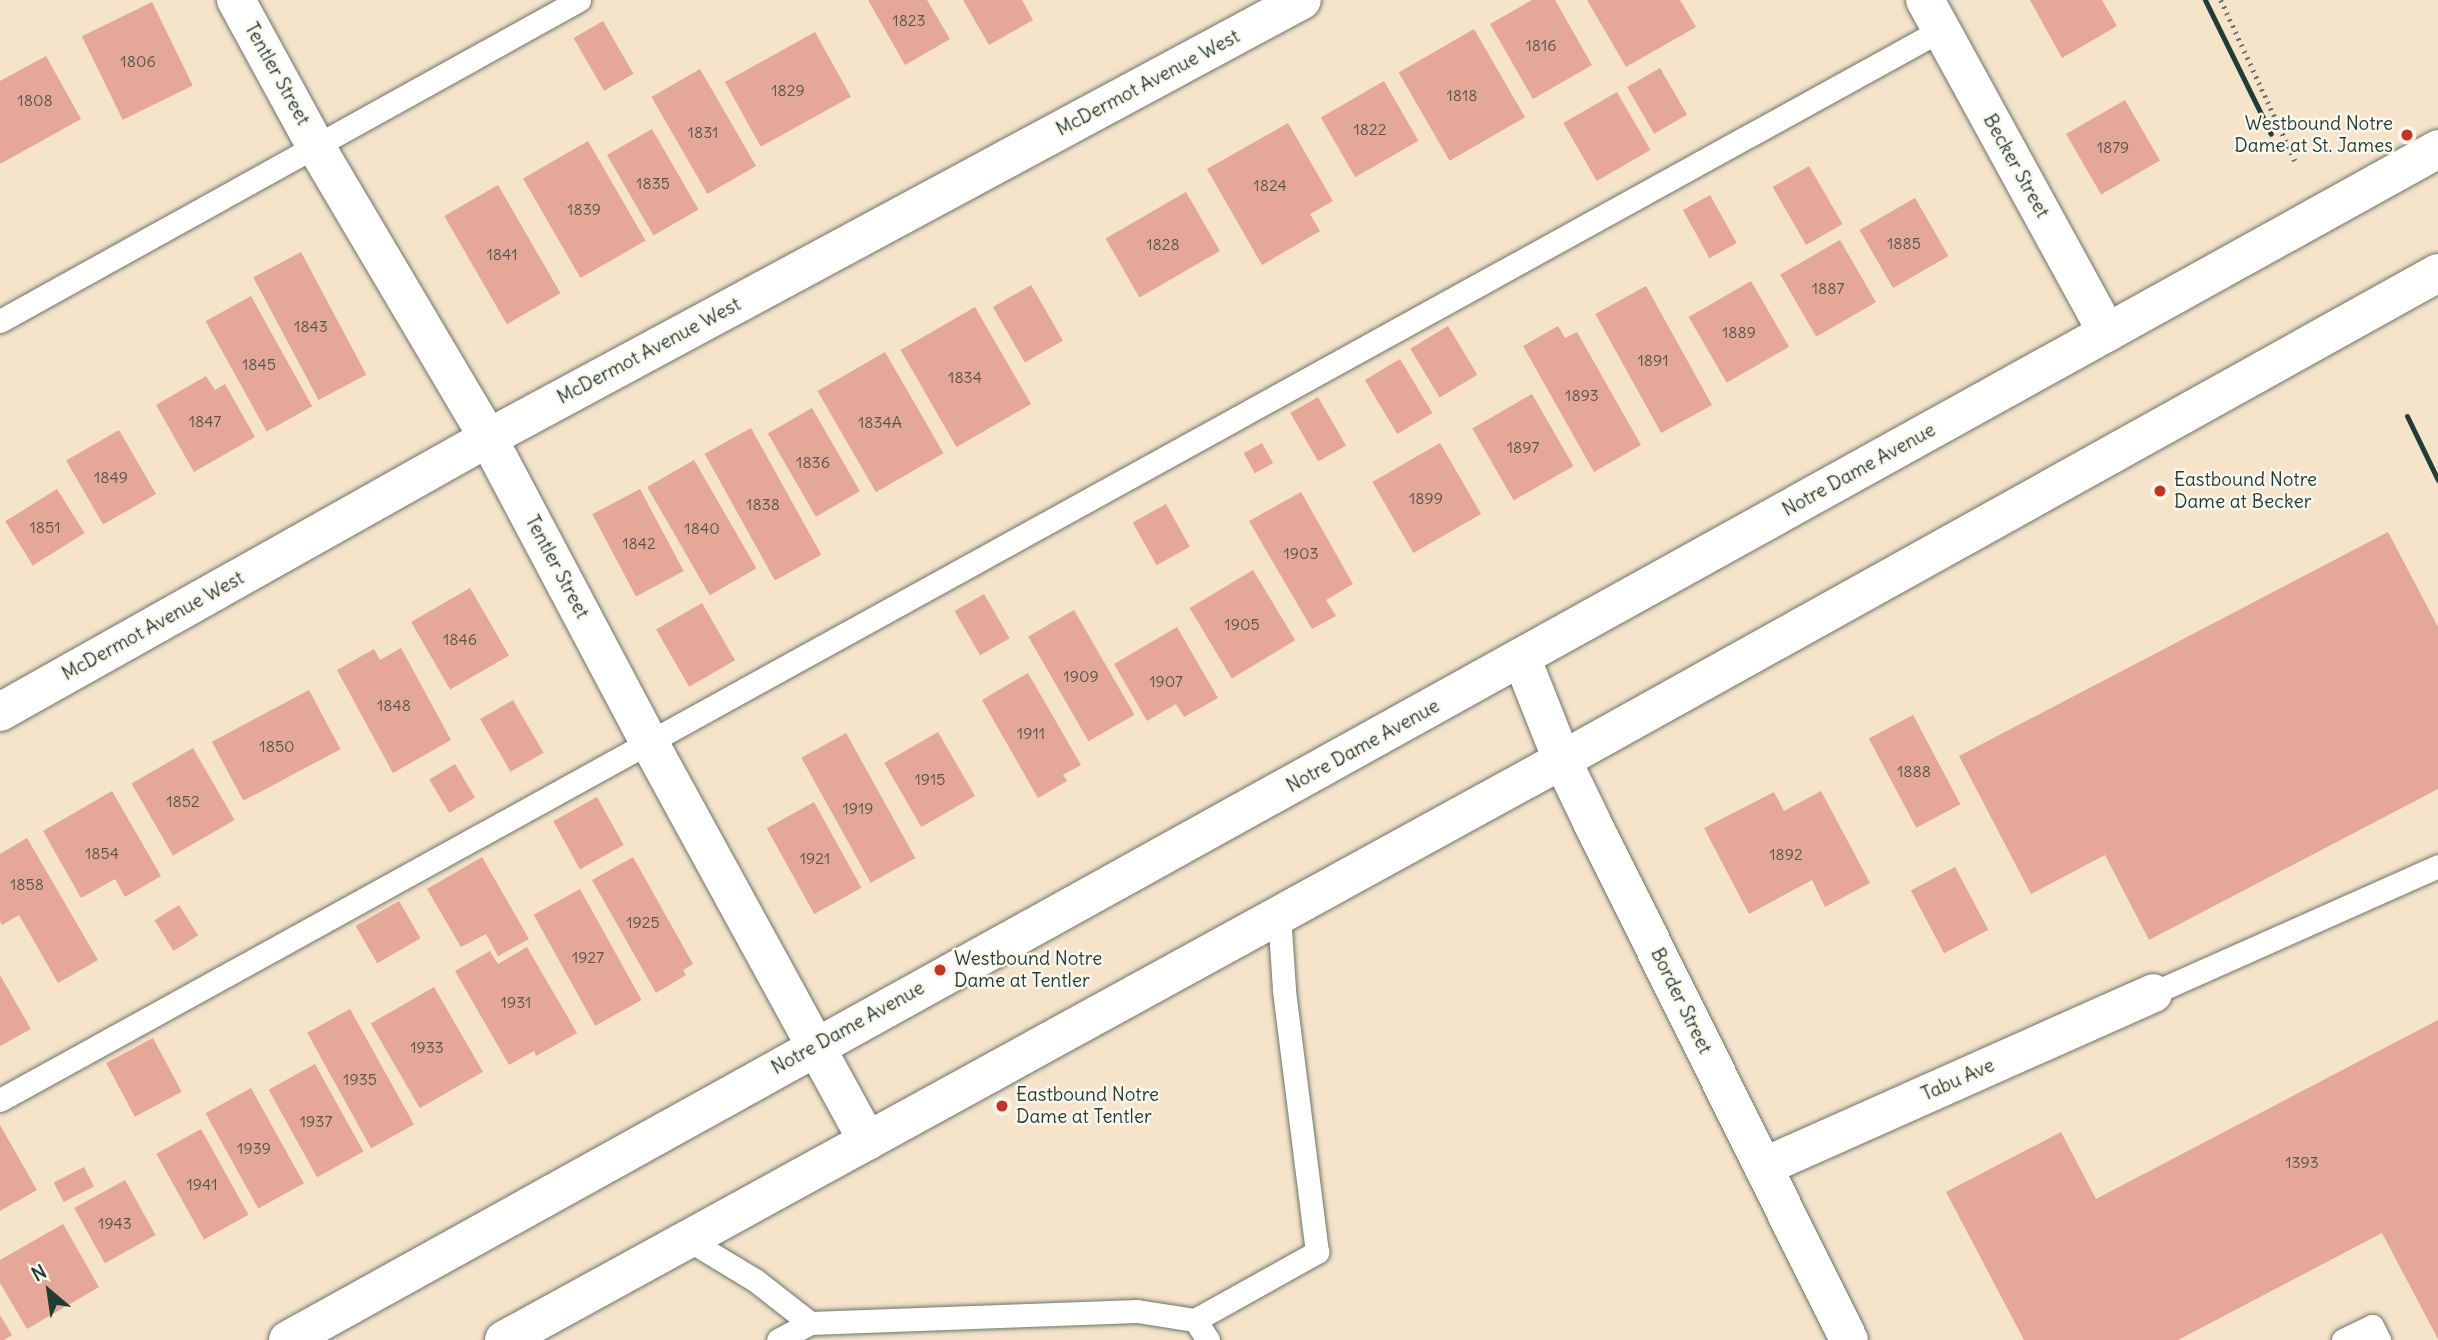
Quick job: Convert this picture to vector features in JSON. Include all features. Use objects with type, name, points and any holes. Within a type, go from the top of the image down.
[{"type":"main road","name":"Tentler Street","points":[[236,0],[315,145],[488,438],[649,742],[867,1141]]},
{"type":"main road","name":"McDermot Avenue West","points":[[0,712],[488,438],[1302,0]]},
{"type":"main road","name":"Becker Street","points":[[1933,15],[2107,332]]},
{"type":"main road","name":"Notre Dame Avenue","points":[[288,1340],[814,1047],[1522,659],[2438,149]]},
{"type":"main road","points":[[504,1340],[1562,760],[2438,273]]},
{"type":"main road","name":"Border Street","points":[[1522,659],[1562,760],[1849,1340]]},
{"type":"main road","name":"Tabu Ave","points":[[1763,1167],[2153,993]]},
{"type":"lane","points":[[0,321],[579,0]]},
{"type":"lane","points":[[0,1100],[649,742],[1933,15]]},
{"type":"lane","points":[[2153,993],[2438,866]]},
{"type":"lane","points":[[778,1340],[810,1323],[1137,1311],[1195,1320],[1317,1252],[1284,989],[1279,914]]},
{"type":"lane","points":[[687,1240],[755,1280],[810,1323]]},
{"type":"lane","points":[[1195,1320],[1208,1340]]},
{"type":"lane","points":[[2343,1340],[2372,1326],[2379,1340]]},
{"type":"path","points":[[2221,0],[2295,161]]},
{"type":"building","points":[[868,0],[927,0],[950,39],[905,65]]},
{"type":"building","points":[[963,0],[1022,0],[1033,20],[989,45]]},
{"type":"building","points":[[1532,0],[1555,0],[1592,65],[1533,99],[1490,24]]},
{"type":"building","points":[[1587,0],[1680,0],[1696,27],[1626,67]]},
{"type":"building","points":[[2030,0],[2102,0],[2117,26],[2062,58]]},
{"type":"building","points":[[152,2],[193,86],[123,120],[82,36]]},
{"type":"building","points":[[603,21],[634,74],[604,91],[574,38]]},
{"type":"building","points":[[1474,29],[1525,117],[1450,161],[1399,72]]},
{"type":"building","points":[[815,32],[851,97],[761,147],[725,82]]},
{"type":"building","points":[[46,56],[81,119],[0,164],[0,81]]},
{"type":"building","points":[[1660,68],[1687,115],[1654,134],[1627,87]]},
{"type":"building","points":[[700,69],[756,166],[708,194],[652,97]]},
{"type":"building","points":[[1384,81],[1418,141],[1355,177],[1321,118]]},
{"type":"building","points":[[1617,92],[1650,150],[1597,181],[1563,123]]},
{"type":"building","points":[[2125,100],[2160,161],[2101,195],[2066,134]]},
{"type":"building","points":[[1288,123],[1333,201],[1310,214],[1320,231],[1262,265],[1207,169]]},
{"type":"building","points":[[652,129],[698,210],[653,236],[607,155]]},
{"type":"building","points":[[588,141],[646,241],[581,278],[523,179]]},
{"type":"building","points":[[1809,166],[1842,224],[1806,245],[1773,187]]},
{"type":"building","points":[[498,185],[560,293],[507,324],[444,216]]},
{"type":"building","points":[[1186,192],[1220,251],[1139,297],[1105,238]]},
{"type":"building","points":[[1710,195],[1737,243],[1710,258],[1683,210]]},
{"type":"building","points":[[1915,198],[1948,256],[1893,288],[1860,230]]},
{"type":"building","points":[[1840,240],[1876,302],[1816,337],[1780,274]]},
{"type":"building","points":[[301,252],[366,375],[319,400],[253,277]]},
{"type":"building","points":[[1751,281],[1789,347],[1727,383],[1689,317]]},
{"type":"building","points":[[1031,285],[1063,340],[1025,362],[993,307]]},
{"type":"building","points":[[1646,286],[1712,405],[1661,433],[1595,314]]},
{"type":"building","points":[[251,296],[312,406],[267,431],[206,321]]},
{"type":"building","points":[[975,307],[1031,404],[957,447],[901,350]]},
{"type":"building","points":[[1448,326],[1477,375],[1440,398],[1410,349]]},
{"type":"building","points":[[1558,326],[1565,338],[1577,332],[1641,445],[1594,472],[1523,346]]},
{"type":"building","points":[[885,352],[944,453],[876,492],[817,391]]},
{"type":"building","points":[[1400,359],[1432,413],[1397,434],[1365,380]]},
{"type":"building","points":[[206,376],[215,390],[225,384],[255,437],[194,472],[156,405]]},
{"type":"building","points":[[1532,394],[1574,466],[1514,500],[1472,428]]},
{"type":"building","points":[[1318,397],[1346,445],[1318,461],[1290,413]]},
{"type":"building","points":[[812,408],[860,491],[816,517],[768,434]]},
{"type":"building","points":[[751,428],[821,555],[775,581],[705,454]]},
{"type":"building","points":[[119,430],[156,494],[103,525],[66,460]]},
{"type":"building","points":[[1262,443],[1273,463],[1255,473],[1244,453]]},
{"type":"building","points":[[1440,443],[1481,514],[1413,553],[1372,482]]},
{"type":"building","points":[[694,460],[756,568],[710,595],[647,487]]},
{"type":"building","points":[[57,489],[85,533],[33,565],[5,521]]},
{"type":"building","points":[[640,489],[684,571],[636,596],[592,514]]},
{"type":"building","points":[[1301,492],[1353,584],[1326,600],[1336,616],[1312,629],[1249,521]]},
{"type":"building","points":[[1166,504],[1190,547],[1157,565],[1133,522]]},
{"type":"building","points":[[2388,532],[2438,627],[2438,789],[2149,940],[2105,855],[2031,894],[1959,756]]},
{"type":"building","points":[[1253,570],[1295,640],[1232,678],[1190,608]]},
{"type":"building","points":[[470,588],[509,656],[450,690],[411,622]]},
{"type":"building","points":[[984,594],[1010,638],[980,655],[955,611]]},
{"type":"building","points":[[702,603],[735,660],[689,687],[656,630]]},
{"type":"building","points":[[1074,610],[1134,715],[1089,741],[1028,636]]},
{"type":"building","points":[[1177,627],[1218,698],[1184,717],[1176,704],[1147,721],[1114,664]]},
{"type":"building","points":[[401,648],[451,740],[393,773],[337,670],[374,649],[380,660]]},
{"type":"building","points":[[1028,673],[1081,765],[1063,775],[1067,781],[1038,798],[982,700]]},
{"type":"building","points":[[309,690],[340,749],[243,801],[212,742]]},
{"type":"building","points":[[513,700],[544,753],[511,772],[480,719]]},
{"type":"building","points":[[1913,715],[1960,804],[1916,828],[1869,738]]},
{"type":"building","points":[[938,732],[975,796],[921,827],[884,763]]},
{"type":"building","points":[[846,733],[915,858],[871,883],[801,758]]},
{"type":"building","points":[[193,748],[234,820],[173,855],[132,784]]},
{"type":"building","points":[[455,764],[475,797],[449,813],[429,779]]},
{"type":"building","points":[[112,791],[161,876],[125,897],[115,879],[81,898],[43,831]]},
{"type":"building","points":[[1821,791],[1870,883],[1825,907],[1812,880],[1749,914],[1704,828],[1774,792],[1784,811]]},
{"type":"building","points":[[597,797],[624,845],[580,869],[553,821]]},
{"type":"building","points":[[814,802],[862,888],[814,914],[767,828]]},
{"type":"building","points":[[27,838],[98,960],[58,983],[19,915],[2,925],[0,921],[0,854]]},
{"type":"building","points":[[482,857],[529,939],[498,956],[486,934],[461,947],[427,889]]},
{"type":"building","points":[[633,857],[693,964],[683,970],[686,975],[656,993],[592,880]]},
{"type":"building","points":[[1955,867],[1988,930],[1944,953],[1911,890]]},
{"type":"building","points":[[580,889],[642,1000],[595,1026],[534,915]]},
{"type":"building","points":[[399,901],[420,938],[377,963],[356,926]]},
{"type":"building","points":[[179,905],[198,936],[173,951],[154,920]]},
{"type":"building","points":[[527,947],[577,1033],[536,1056],[534,1051],[509,1065],[455,971],[490,951],[498,964]]},
{"type":"building","points":[[0,975],[31,1029],[0,1046]]},
{"type":"building","points":[[434,987],[483,1072],[420,1108],[371,1024]]},
{"type":"building","points":[[350,1009],[414,1124],[371,1148],[307,1033]]},
{"type":"building","points":[[2438,1020],[2438,1339],[2382,1233],[2178,1340],[2024,1340],[1946,1192],[2061,1132],[2096,1199]]},
{"type":"building","points":[[153,1038],[182,1092],[135,1117],[106,1063]]},
{"type":"building","points":[[315,1064],[363,1151],[317,1177],[269,1090]]},
{"type":"building","points":[[251,1088],[304,1183],[258,1209],[206,1113]]},
{"type":"building","points":[[0,1125],[37,1190],[0,1211]]},
{"type":"building","points":[[201,1129],[249,1215],[204,1239],[156,1154]]},
{"type":"building","points":[[84,1167],[94,1187],[64,1202],[54,1182]]},
{"type":"building","points":[[125,1180],[156,1235],[105,1263],[74,1208]]},
{"type":"building","points":[[63,1224],[99,1287],[27,1329],[0,1283],[0,1260]]},
{"type":"building","points":[[0,1315],[12,1335],[4,1340],[0,1340]]},
{"type":"railway","points":[[2205,0],[2271,134]]},
{"type":"railway","points":[[2407,416],[2438,480]]},
{"type":"place","name":"Westbound Notre Dame at St. James","points":[[2407,135]]},
{"type":"place","name":"Eastbound Notre Dame at Becker","points":[[2160,491]]},
{"type":"place","name":"Westbound Notre Dame at Tentler","points":[[940,970]]},
{"type":"place","name":"Eastbound Notre Dame at Tentler","points":[[1002,1106]]}]
